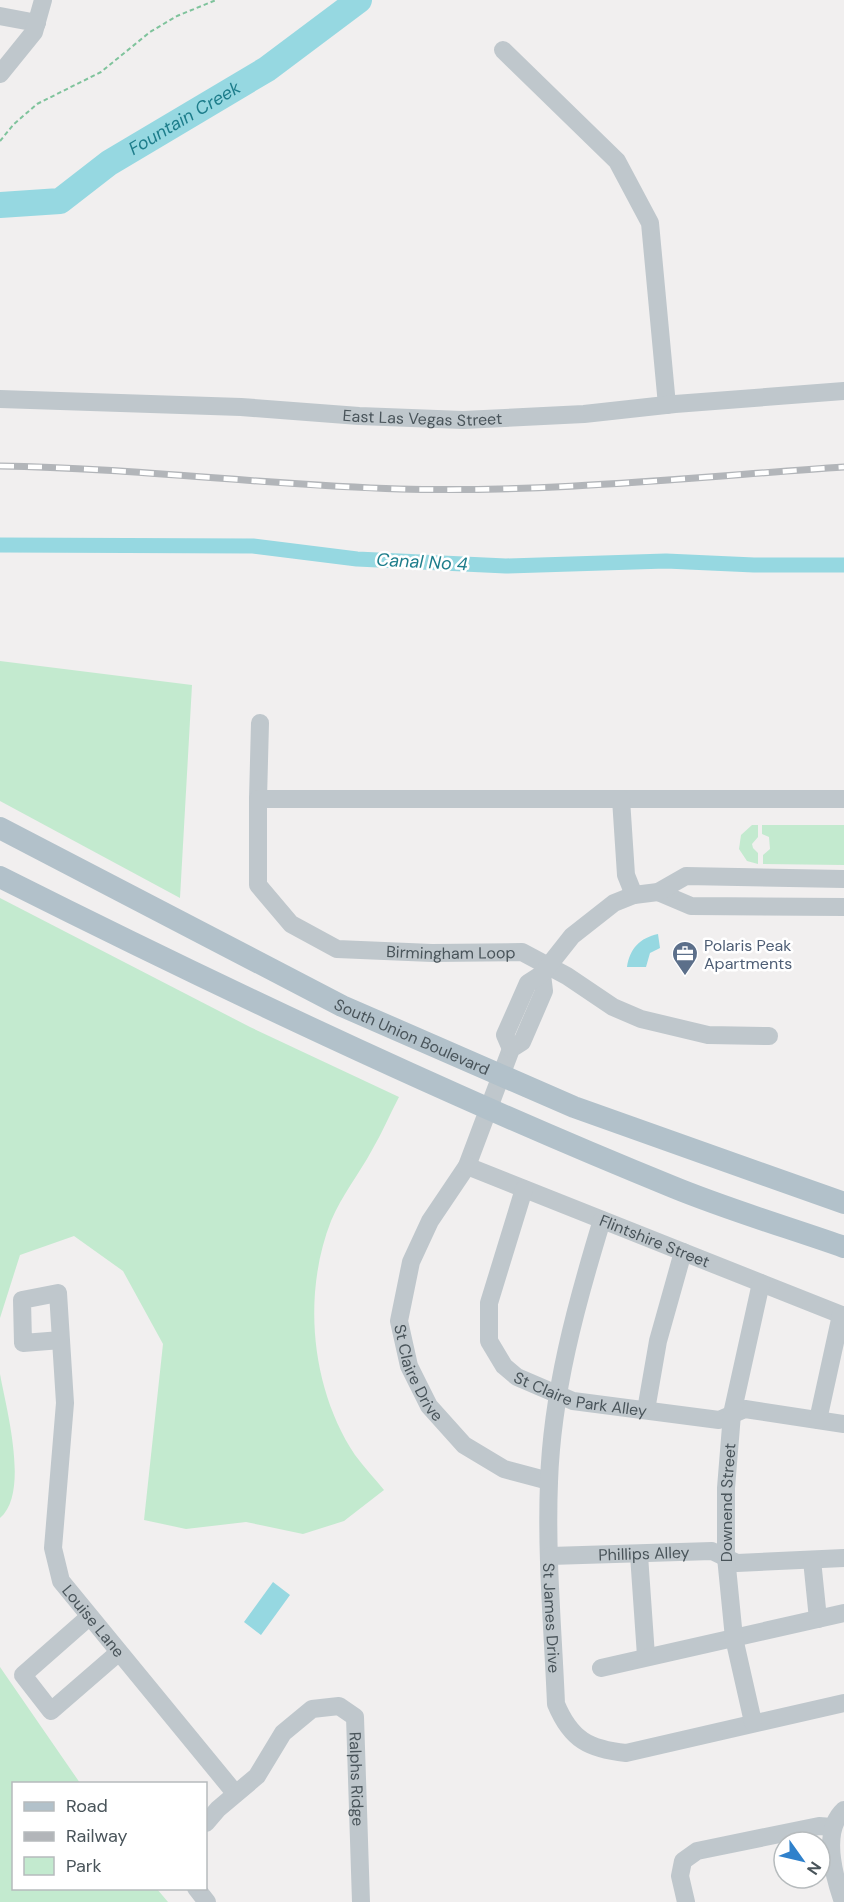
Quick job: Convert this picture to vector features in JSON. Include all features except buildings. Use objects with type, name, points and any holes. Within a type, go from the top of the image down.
[{"type":"main road","name":"South Union Boulevard","points":[[0,828],[342,1006],[574,1107],[844,1203]]},
{"type":"main road","points":[[0,877],[222,988],[488,1107],[675,1188],[844,1247]]},
{"type":"street","points":[[0,74],[28,40],[37,23],[43,0]]},
{"type":"street","points":[[0,16],[37,23]]},
{"type":"street","points":[[503,50],[617,161],[650,223],[667,405]]},
{"type":"street","name":"East Las Vegas Street","points":[[0,399],[241,407],[359,416],[463,420],[584,414],[844,391]]},
{"type":"street","name":"Birmingham Loop","points":[[260,723],[258,885],[291,924],[337,949],[432,953],[522,952],[545,970],[641,1019],[677,1030],[708,1035],[769,1036]]},
{"type":"street","points":[[258,799],[844,799]]},
{"type":"street","points":[[621,799],[626,875],[634,895]]},
{"type":"street","points":[[658,892],[686,876],[844,879]]},
{"type":"street","points":[[658,892],[691,906],[844,907]]},
{"type":"street","name":"St Claire Drive","points":[[549,1481],[504,1469],[464,1445],[429,1406],[409,1366],[399,1321],[411,1262],[430,1221],[467,1166],[511,1049],[505,1035],[528,983],[545,970],[572,936],[614,903],[634,895],[658,892]]},
{"type":"street","name":"Flintshire Street","points":[[467,1166],[843,1315]]},
{"type":"street","name":"St Claire Park Alley","points":[[524,1189],[489,1303],[489,1341],[504,1366],[517,1377],[573,1401],[719,1420],[745,1409],[844,1424]]},
{"type":"street","name":"St James Drive","points":[[602,1220],[573,1315],[558,1395],[549,1481],[556,1704],[564,1724],[578,1738],[600,1750],[626,1753],[753,1722],[844,1703]]},
{"type":"street","points":[[645,1410],[658,1341],[683,1252]]},
{"type":"street","name":"Downend Street","points":[[753,1722],[734,1638],[726,1557],[726,1486],[732,1414],[761,1283]]},
{"type":"street","points":[[818,1420],[843,1315]]},
{"type":"street","name":"Louise Lane","points":[[62,1340],[65,1403],[53,1548],[61,1581],[235,1793]]},
{"type":"street","name":"Phillips Alley","points":[[550,1556],[712,1551],[737,1563],[844,1558]]},
{"type":"street","points":[[639,1555],[646,1656]]},
{"type":"street","points":[[812,1560],[818,1618]]},
{"type":"street","points":[[601,1668],[844,1613]]},
{"type":"street","points":[[90,1617],[23,1675],[51,1711],[118,1653]]},
{"type":"street","name":"Ralphs Ridge","points":[[207,1822],[235,1793],[257,1776],[283,1734],[312,1709],[339,1706],[355,1717],[361,1902]]},
{"type":"street","points":[[842,1898],[832,1856],[832,1827],[844,1810]]},
{"type":"street","points":[[686,1902],[680,1876],[683,1861],[697,1851],[817,1826],[832,1827]]},
{"type":"street","points":[[198,1890],[207,1902]]},
{"type":"path","points":[[0,141],[14,124],[37,104],[101,72],[150,32],[177,16],[216,0]]},
{"type":"green space","points":[[0,661],[192,685],[180,898],[0,801]]},
{"type":"green space","points":[[752,825],[758,825],[758,837],[752,844],[758,853],[758,864],[747,861],[739,849],[741,835]]},
{"type":"green space","points":[[762,825],[844,825],[844,865],[763,864],[763,855],[770,849],[769,837],[762,834]]},
{"type":"green space","points":[[0,898],[250,1027],[399,1097],[376,1144],[340,1202],[331,1221],[316,1280],[314,1310],[316,1341],[320,1371],[329,1401],[340,1429],[355,1455],[384,1490],[344,1521],[303,1534],[246,1522],[186,1529],[144,1520],[163,1344],[123,1271],[74,1236],[20,1255],[0,1318]]},
{"type":"green space","points":[[0,1374],[11,1428],[15,1470],[14,1490],[9,1506],[0,1518]]},
{"type":"green space","points":[[0,1667],[79,1782],[12,1782],[12,1890],[158,1890],[168,1902],[0,1902]]},
{"type":"water","points":[[658,934],[660,948],[650,953],[646,967],[627,967],[633,949],[646,938]]},
{"type":"water","points":[[273,1582],[290,1595],[261,1635],[244,1622]]},
{"type":"waterway","name":"Fountain Creek","points":[[0,205],[60,201],[109,163],[267,69],[359,0]]},
{"type":"waterway","name":"Canal No 4","points":[[0,545],[253,546],[357,559],[506,566],[666,561],[754,565],[844,565]]},
{"type":"railway","points":[[0,466],[100,470],[349,487],[455,490],[622,483],[844,467]]},
{"type":"place","name":"Polaris Peak Apartments","points":[[685,977]]}]
